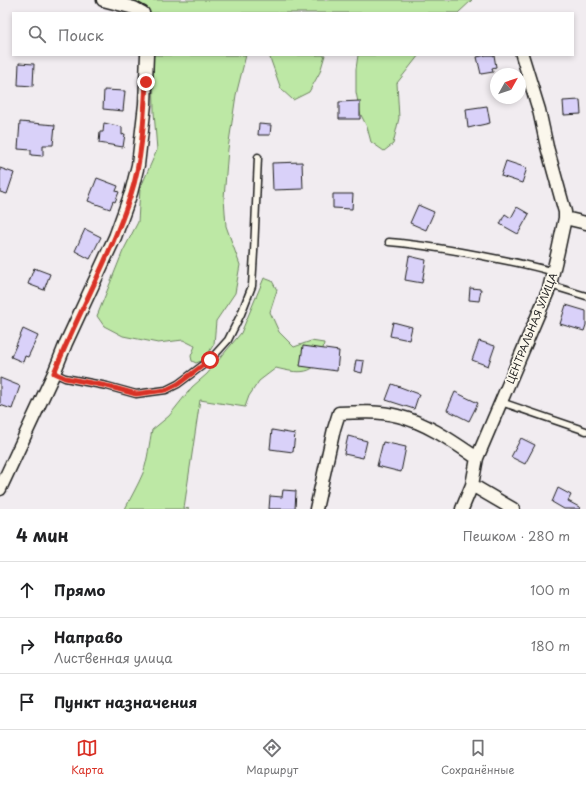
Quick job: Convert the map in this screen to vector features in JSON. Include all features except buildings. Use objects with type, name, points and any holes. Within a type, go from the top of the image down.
[{"type":"street","points":[[103,0],[139,10]]},
{"type":"street","points":[[0,488],[115,237],[132,193],[139,158],[145,104],[147,56]]},
{"type":"street","name":"ЦЕНТРАЛЬНАЯ УЛИЦА","points":[[472,485],[477,458],[502,402],[550,285],[565,218],[539,110],[522,56]]},
{"type":"street","points":[[565,218],[586,223]]},
{"type":"street","points":[[316,509],[334,429],[340,413],[381,413],[398,415],[441,434],[477,458]]},
{"type":"street","points":[[462,509],[472,485],[513,509]]},
{"type":"lane","points":[[54,373],[65,378],[107,386],[136,394],[166,390],[178,384],[210,360],[228,340],[241,314],[252,286],[258,157]]},
{"type":"lane","points":[[389,242],[416,244],[468,253],[536,266],[554,272]]},
{"type":"lane","points":[[550,285],[586,296]]},
{"type":"lane","points":[[502,402],[586,431]]},
{"type":"green space","points":[[133,0],[472,0],[459,12],[149,12]]},
{"type":"green space","points":[[153,56],[246,56],[236,95],[228,149],[224,198],[226,226],[240,265],[235,293],[216,321],[214,344],[204,360],[196,363],[192,361],[191,356],[195,346],[183,340],[158,343],[123,336],[104,326],[97,316],[123,251],[138,222],[140,189],[157,150],[154,112]]},
{"type":"green space","points":[[269,56],[325,56],[320,72],[309,92],[293,100],[281,89]]},
{"type":"green space","points":[[358,56],[418,56],[397,83],[399,118],[393,144],[384,151],[371,142],[367,127],[360,113],[356,92]]},
{"type":"green space","points":[[264,278],[272,281],[277,290],[270,312],[279,332],[294,347],[311,341],[324,343],[319,361],[314,367],[302,372],[294,372],[276,368],[259,381],[249,396],[245,407],[200,400],[184,508],[189,509],[125,509],[143,473],[152,430],[169,416],[192,387],[207,374],[241,333]]},
{"type":"route","points":[[146,82],[138,165],[132,193],[115,237],[66,343],[54,373],[65,378],[107,386],[136,394],[166,390],[178,384],[210,360]]}]
